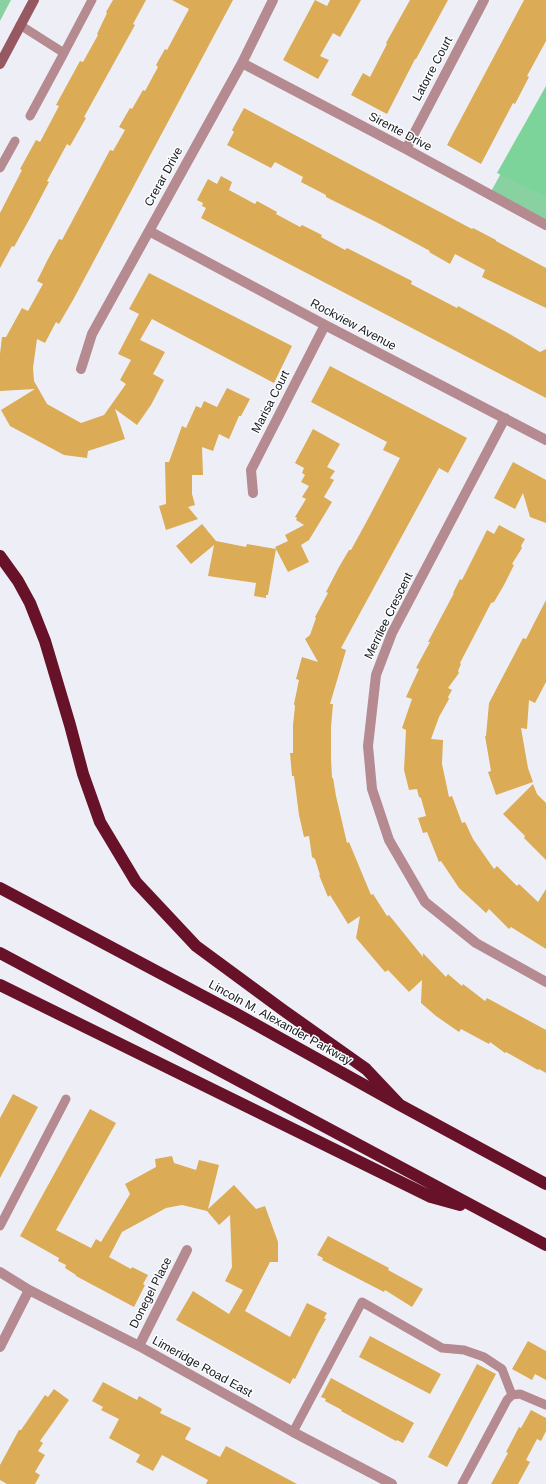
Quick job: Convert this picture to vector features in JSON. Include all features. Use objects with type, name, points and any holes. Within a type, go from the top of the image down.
[{"type":"highway","points":[[0,556],[11,570],[30,604],[45,641],[83,774],[100,822],[136,882],[196,946],[366,1069],[400,1105]]},
{"type":"highway","points":[[0,561],[11,570]]},
{"type":"highway","name":"Lincoln M. Alexander Parkway","points":[[0,888],[235,1013],[546,1184]]},
{"type":"highway","points":[[0,953],[546,1245]]},
{"type":"highway","points":[[0,985],[431,1197],[482,1211]]},
{"type":"main road","points":[[0,64],[34,0]]},
{"type":"street","name":"Crerar Drive","points":[[81,369],[92,334],[242,63],[274,0]]},
{"type":"street","name":"Latorre Court","points":[[406,149],[484,0]]},
{"type":"street","name":"Sirente Drive","points":[[242,63],[406,149],[546,225]]},
{"type":"street","name":"Rockview Avenue","points":[[149,231],[324,325],[546,440]]},
{"type":"street","name":"Marisa Court","points":[[252,493],[252,470],[324,325]]},
{"type":"street","name":"Merrilee Crescent","points":[[505,418],[392,633],[376,674],[368,746],[372,789],[389,840],[425,902],[476,943],[546,982]]},
{"type":"street","name":"Donegel Place","points":[[139,1346],[187,1250]]},
{"type":"street","name":"Limeridge Road East","points":[[0,1272],[29,1290],[139,1346],[293,1432],[392,1484]]},
{"type":"street","points":[[0,1347],[29,1290]]},
{"type":"lane","points":[[30,116],[92,0]]},
{"type":"lane","points":[[20,26],[64,53]]},
{"type":"lane","points":[[0,168],[15,141]]},
{"type":"lane","points":[[0,1226],[66,1099]]},
{"type":"lane","points":[[293,1432],[362,1302],[442,1348],[464,1350],[484,1357],[502,1369],[512,1395]]},
{"type":"lane","points":[[462,1484],[512,1395],[520,1394],[546,1406]]},
{"type":"green space","points":[[0,0],[11,0],[0,21]]},
{"type":"green space","points":[[546,86],[546,197],[497,173]]},
{"type":"green space","points":[[546,92],[546,225],[489,195]]},
{"type":"building","points":[[113,0],[146,0],[133,24],[135,25],[84,117],[86,118],[70,146],[67,144],[47,181],[49,182],[30,218],[14,247],[12,246],[0,268],[0,213],[22,170],[20,169],[36,140],[40,142],[59,106],[56,105],[80,61],[83,62],[98,35],[97,34],[107,13],[106,12]]},
{"type":"building","points":[[172,0],[233,0],[73,300],[59,324],[56,322],[45,343],[37,339],[33,368],[34,381],[47,404],[81,423],[104,415],[126,384],[120,380],[131,360],[118,354],[139,314],[129,309],[149,273],[292,346],[274,383],[152,319],[140,340],[165,352],[153,374],[164,380],[151,405],[137,425],[115,409],[125,439],[88,451],[87,458],[64,455],[10,426],[1,410],[35,389],[0,391],[0,354],[2,337],[6,337],[22,308],[28,311],[43,284],[37,281],[48,259],[59,239],[62,240],[110,150],[113,151],[125,130],[119,127],[143,90],[145,91],[158,67],[156,65],[165,49],[167,50],[189,9]]},
{"type":"building","points":[[315,0],[327,6],[330,0],[361,0],[340,37],[333,33],[320,56],[329,60],[318,79],[283,60]]},
{"type":"building","points":[[410,0],[448,0],[415,59],[387,114],[351,95],[363,73],[370,77],[387,44],[386,43]]},
{"type":"building","points":[[524,0],[546,0],[546,41],[527,76],[529,77],[515,104],[513,103],[481,164],[447,145]]},
{"type":"building","points":[[244,108],[472,229],[473,228],[496,240],[546,268],[546,308],[482,277],[485,270],[455,254],[450,264],[429,252],[430,251],[326,197],[326,195],[301,182],[303,177],[275,162],[271,168],[227,145],[234,132],[232,130]]},
{"type":"building","points":[[221,176],[232,182],[229,190],[255,204],[257,201],[277,212],[276,214],[300,227],[302,225],[322,235],[321,237],[345,250],[347,248],[412,281],[411,284],[457,308],[458,306],[540,352],[546,349],[546,398],[201,218],[206,208],[202,206],[203,203],[197,200],[208,179],[217,184]]},
{"type":"building","points":[[330,366],[467,438],[448,473],[439,468],[341,648],[346,650],[330,704],[333,704],[331,758],[332,778],[347,843],[349,842],[371,895],[373,894],[387,916],[389,915],[423,957],[423,953],[446,977],[448,974],[462,986],[463,984],[485,1001],[487,998],[546,1030],[546,1073],[506,1052],[505,1053],[490,1042],[489,1044],[461,1029],[459,1032],[436,1016],[421,1003],[422,980],[409,992],[388,970],[385,972],[356,938],[360,916],[348,924],[330,895],[328,897],[319,875],[315,859],[312,857],[309,836],[304,837],[299,815],[294,776],[292,776],[290,753],[293,753],[294,704],[299,680],[296,679],[302,657],[318,662],[305,639],[310,635],[316,618],[315,617],[328,593],[326,592],[339,567],[349,550],[351,550],[400,458],[383,450],[387,442],[311,402]]},
{"type":"building","points":[[227,388],[250,399],[241,416],[239,416],[229,439],[219,434],[213,451],[202,447],[203,475],[192,475],[192,494],[195,505],[188,507],[198,519],[166,530],[159,506],[166,504],[165,462],[169,462],[182,426],[186,428],[196,406],[201,408],[204,401],[217,407]]},
{"type":"building","points":[[313,429],[340,444],[327,467],[335,471],[330,478],[334,480],[324,497],[332,502],[309,540],[301,545],[309,562],[288,572],[275,547],[288,541],[285,535],[304,525],[296,520],[297,518],[295,517],[306,499],[302,497],[309,486],[301,482],[305,475],[302,473],[304,468],[295,463]]},
{"type":"building","points":[[513,462],[546,480],[546,523],[530,517],[523,493],[515,509],[494,498]]},
{"type":"building","points":[[202,524],[216,541],[246,547],[247,544],[276,549],[268,595],[266,595],[266,598],[254,596],[256,583],[208,576],[214,545],[191,564],[176,546]]},
{"type":"building","points":[[499,525],[525,539],[521,546],[522,548],[512,564],[514,565],[504,585],[494,602],[491,603],[460,663],[459,673],[448,688],[452,690],[448,697],[449,699],[439,717],[431,739],[443,740],[442,764],[449,797],[452,796],[462,823],[465,822],[473,839],[494,869],[497,866],[517,886],[519,884],[538,902],[546,889],[546,949],[511,927],[509,929],[489,909],[486,913],[459,888],[441,861],[439,862],[427,832],[423,833],[418,818],[426,816],[421,798],[419,797],[417,789],[409,790],[404,770],[406,730],[402,728],[412,699],[406,697],[419,669],[416,668],[460,579],[462,580],[487,530],[494,534]]},
{"type":"building","points":[[546,600],[546,682],[535,703],[529,700],[527,729],[521,728],[528,768],[533,782],[496,795],[488,772],[491,771],[485,736],[489,703],[523,638],[526,639]]},
{"type":"building","points":[[533,784],[537,794],[546,803],[546,860],[503,814]]},
{"type":"building","points":[[13,1094],[38,1107],[0,1178],[0,1118]]},
{"type":"building","points":[[90,1109],[116,1123],[56,1230],[91,1248],[96,1239],[101,1242],[130,1194],[125,1184],[156,1167],[155,1159],[172,1156],[174,1163],[196,1170],[199,1160],[219,1165],[208,1209],[234,1185],[256,1209],[265,1206],[278,1242],[278,1262],[270,1262],[245,1311],[290,1337],[307,1303],[327,1313],[324,1318],[326,1319],[295,1379],[293,1378],[290,1384],[176,1320],[193,1291],[229,1314],[243,1290],[225,1281],[232,1267],[230,1215],[219,1225],[207,1211],[182,1205],[166,1208],[122,1232],[109,1257],[131,1269],[132,1267],[148,1275],[143,1284],[145,1285],[134,1307],[76,1276],[65,1268],[66,1265],[58,1261],[59,1258],[20,1236]]},
{"type":"building","points":[[328,1236],[389,1268],[388,1270],[423,1289],[412,1307],[385,1290],[384,1292],[322,1260],[323,1258],[317,1255]]},
{"type":"building","points":[[370,1336],[441,1374],[430,1394],[359,1357]]},
{"type":"building","points":[[528,1341],[546,1351],[546,1380],[535,1374],[532,1380],[512,1369]]},
{"type":"building","points":[[477,1364],[496,1374],[447,1467],[428,1457]]},
{"type":"building","points":[[331,1378],[414,1423],[403,1443],[397,1440],[396,1441],[325,1401],[326,1399],[321,1397]]},
{"type":"building","points":[[103,1382],[137,1400],[139,1396],[162,1409],[160,1413],[191,1428],[185,1439],[220,1457],[226,1446],[297,1484],[206,1484],[208,1480],[162,1455],[153,1471],[136,1462],[140,1455],[109,1438],[119,1419],[101,1410],[103,1407],[92,1401]]},
{"type":"building","points":[[54,1389],[69,1400],[40,1441],[43,1443],[38,1451],[45,1455],[35,1472],[40,1475],[35,1484],[7,1484],[0,1480],[0,1465],[19,1430],[21,1430],[45,1395],[48,1397]]},
{"type":"building","points":[[531,1410],[546,1418],[546,1431],[541,1441],[537,1439],[526,1460],[530,1462],[518,1484],[491,1484],[508,1453],[506,1452],[519,1427],[521,1428]]}]
